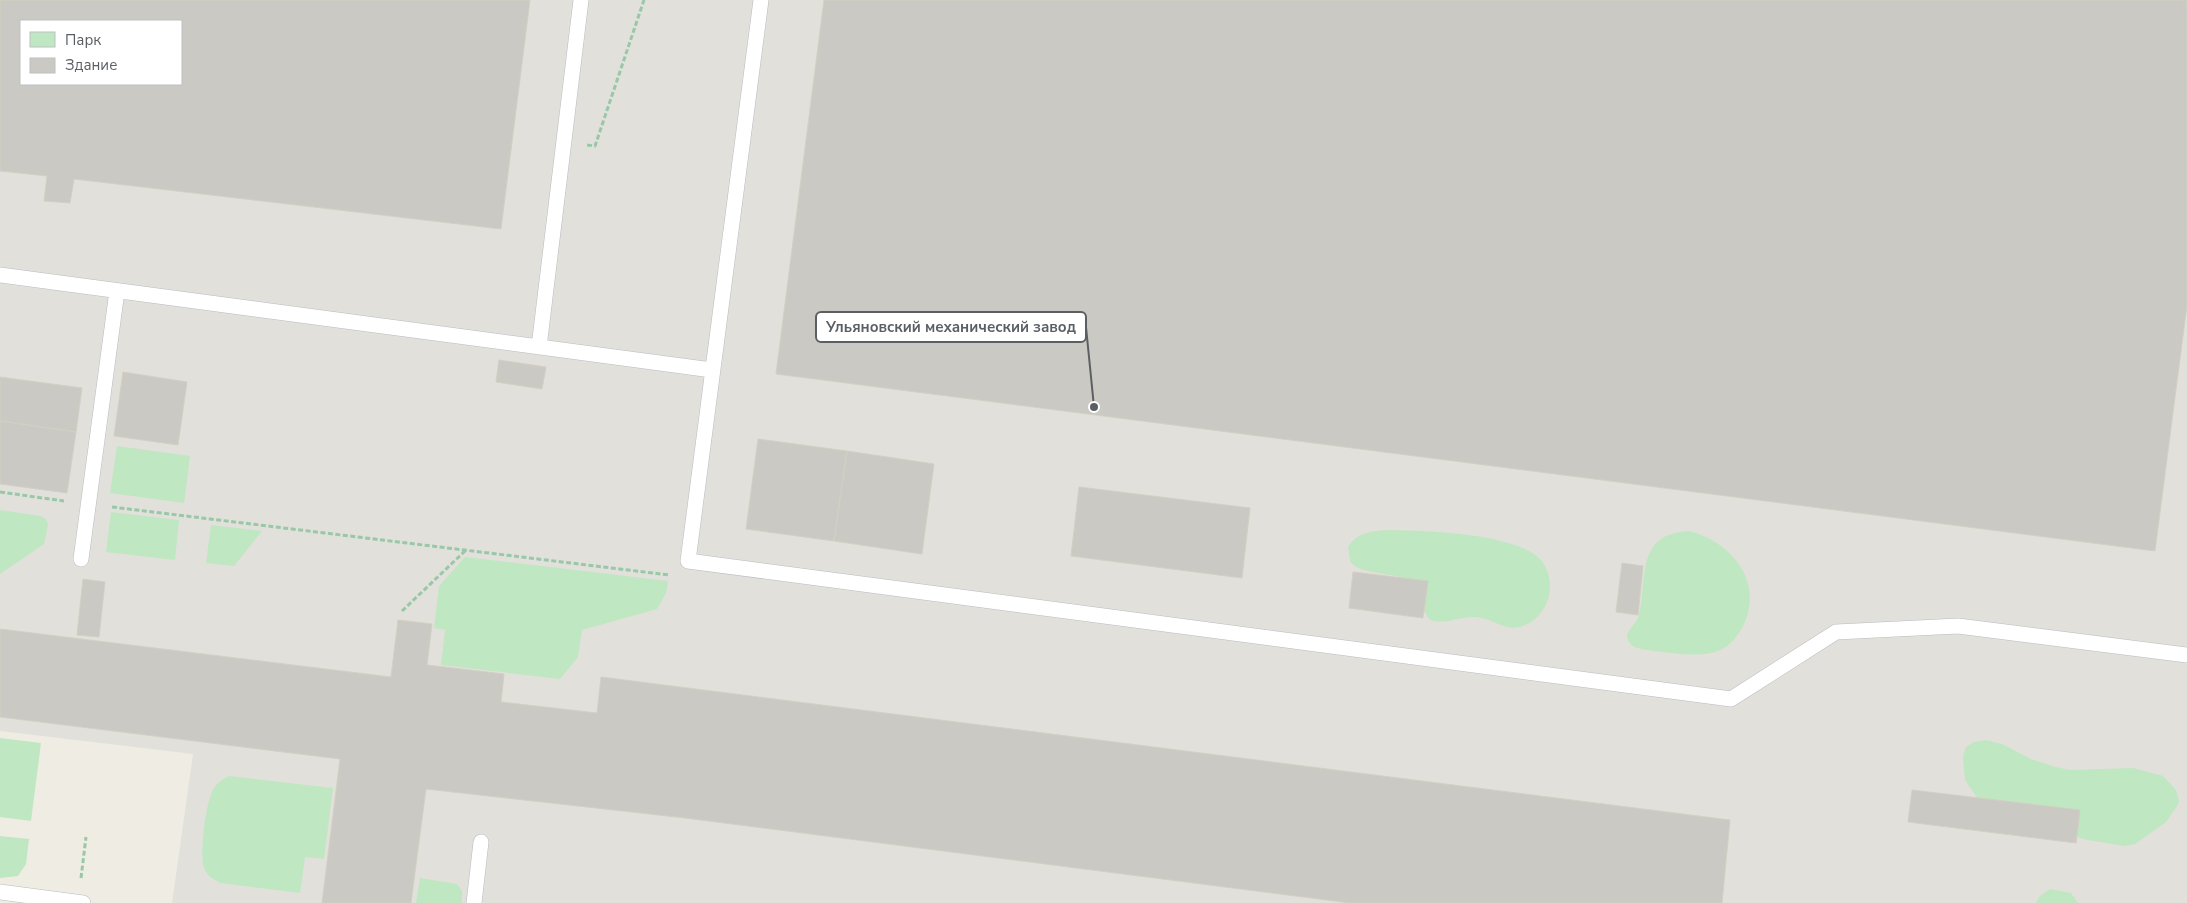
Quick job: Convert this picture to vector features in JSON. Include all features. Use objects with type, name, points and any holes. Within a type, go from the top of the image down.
[{"type":"lane","points":[[539,347],[581,0]]},
{"type":"lane","points":[[761,0],[688,561],[1731,699],[1836,632],[1958,626],[2187,655]]},
{"type":"lane","points":[[0,275],[712,370]]},
{"type":"lane","points":[[81,560],[117,291]]},
{"type":"lane","points":[[474,903],[481,842]]},
{"type":"lane","points":[[0,892],[83,903]]},
{"type":"path","points":[[564,142],[595,146],[644,0]]},
{"type":"path","points":[[0,492],[685,577],[688,561]]},
{"type":"path","points":[[402,610],[466,550]]},
{"type":"path","points":[[78,902],[86,837]]},
{"type":"shaded area","points":[[0,0],[2187,0],[2187,903],[172,903],[193,754],[0,731]]},
{"type":"green space","points":[[117,446],[190,456],[184,503],[110,493]]},
{"type":"green space","points":[[0,510],[40,516],[46,519],[48,525],[44,544],[0,574]]},
{"type":"green space","points":[[111,512],[179,520],[175,560],[106,552]]},
{"type":"green space","points":[[211,525],[262,531],[234,566],[206,563]]},
{"type":"green space","points":[[1390,530],[1461,534],[1498,540],[1529,551],[1546,568],[1550,580],[1550,592],[1546,604],[1540,614],[1531,622],[1513,628],[1475,617],[1442,622],[1430,620],[1422,608],[1412,582],[1396,576],[1361,569],[1350,561],[1348,547],[1356,538],[1366,533]]},
{"type":"green space","points":[[1689,531],[1717,543],[1729,552],[1738,563],[1745,575],[1749,589],[1746,619],[1737,636],[1730,644],[1714,652],[1697,655],[1636,648],[1630,643],[1627,635],[1639,615],[1647,560],[1652,549],[1660,540],[1672,534]]},
{"type":"green space","points":[[465,557],[668,582],[666,593],[657,609],[582,630],[578,657],[560,679],[441,665],[445,630],[434,628],[439,586]]},
{"type":"green space","points":[[0,738],[41,743],[31,821],[0,817]]},
{"type":"green space","points":[[1986,740],[2002,744],[2031,759],[2055,767],[2070,770],[2133,768],[2163,776],[2176,790],[2179,801],[2166,822],[2135,844],[2125,846],[2087,840],[1984,808],[1965,780],[1963,757],[1966,747],[1974,742]]},
{"type":"green space","points":[[229,776],[333,788],[324,859],[305,857],[300,893],[221,883],[205,871],[202,852],[208,803],[216,786]]},
{"type":"green space","points":[[0,836],[29,839],[26,864],[18,876],[0,878]]},
{"type":"green space","points":[[420,878],[457,884],[462,891],[462,903],[416,903]]},
{"type":"green space","points":[[2050,889],[2071,893],[2078,903],[2036,903],[2040,896]]},
{"type":"building","points":[[0,0],[530,0],[501,229],[74,179],[70,203],[44,201],[47,176],[0,171]]},
{"type":"building","points":[[824,0],[2187,0],[2187,305],[2155,551],[776,374]]},
{"type":"building","points":[[499,360],[546,367],[542,389],[496,382]]},
{"type":"building","points":[[123,372],[187,382],[178,445],[114,436]]},
{"type":"building","points":[[0,377],[82,388],[76,432],[0,421]]},
{"type":"building","points":[[0,421],[76,432],[67,493],[0,484]]},
{"type":"building","points":[[758,439],[847,451],[834,541],[746,529]]},
{"type":"building","points":[[847,451],[934,464],[922,554],[834,541]]},
{"type":"building","points":[[1079,487],[1250,508],[1242,578],[1071,556]]},
{"type":"building","points":[[1622,563],[1643,566],[1638,615],[1616,612]]},
{"type":"building","points":[[1353,572],[1428,581],[1423,618],[1349,608]]},
{"type":"building","points":[[83,579],[105,582],[99,637],[77,635]]},
{"type":"building","points":[[398,620],[432,624],[427,665],[504,674],[501,702],[597,713],[601,677],[1730,820],[1722,903],[1350,903],[685,818],[426,789],[411,903],[322,903],[340,759],[0,717],[0,629],[391,677]]},
{"type":"building","points":[[1912,790],[2080,810],[2076,843],[1908,822]]},
{"type":"place","name":"Ульяновский механический завод","points":[[1094,407]]}]
